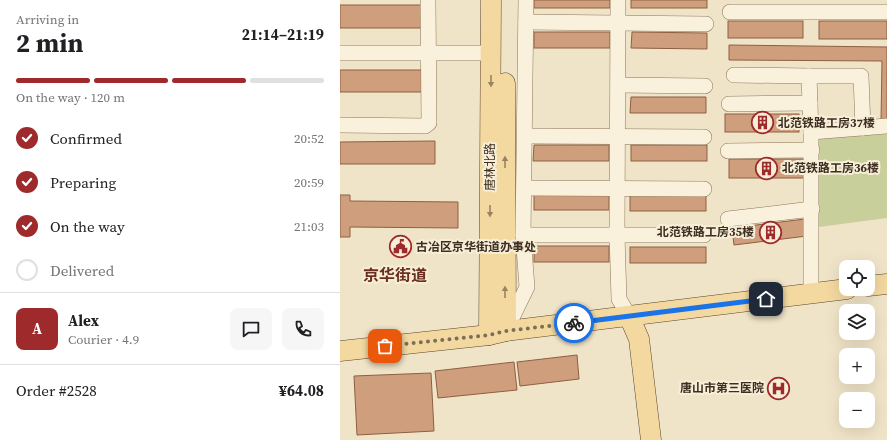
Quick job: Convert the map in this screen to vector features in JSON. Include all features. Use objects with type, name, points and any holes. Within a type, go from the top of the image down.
[{"type":"main road","name":"唐林北路","points":[[491,0],[497,333]]},
{"type":"main road","name":"唐林北路","points":[[497,333],[504,0]]},
{"type":"main road","points":[[875,285],[887,284]]},
{"type":"main road","points":[[340,351],[839,290]]},
{"type":"main road","points":[[624,316],[642,440]]},
{"type":"main road","points":[[624,316],[639,339],[651,440]]},
{"type":"street","points":[[340,125],[425,126],[429,123],[428,0]]},
{"type":"street","points":[[497,333],[527,287],[523,236],[525,188],[526,0]]},
{"type":"street","points":[[618,0],[617,235],[619,299],[624,316]]},
{"type":"street","points":[[730,12],[813,6],[887,12]]},
{"type":"street","points":[[526,22],[706,24]]},
{"type":"street","points":[[340,53],[491,53]]},
{"type":"street","points":[[734,75],[862,76],[863,128]]},
{"type":"street","points":[[809,76],[812,150],[811,294]]},
{"type":"street","points":[[618,85],[705,86]]},
{"type":"street","points":[[730,104],[810,104]]},
{"type":"street","points":[[811,132],[887,126]]},
{"type":"street","points":[[525,136],[704,138]]},
{"type":"street","points":[[728,151],[812,150]]},
{"type":"street","points":[[525,188],[704,189]]},
{"type":"street","points":[[728,219],[812,209]]},
{"type":"street","points":[[523,236],[704,235]]},
{"type":"green space","points":[[887,134],[887,218],[819,227],[817,137]]},
{"type":"building","points":[[534,0],[610,0],[610,8],[534,8]]},
{"type":"building","points":[[631,0],[707,0],[707,8],[631,8]]},
{"type":"building","points":[[340,5],[424,5],[424,28],[340,28]]},
{"type":"building","points":[[728,21],[803,21],[803,38],[728,38]]},
{"type":"building","points":[[819,21],[887,21],[887,39],[819,39]]},
{"type":"building","points":[[534,32],[610,32],[610,48],[534,48]]},
{"type":"building","points":[[632,32],[707,33],[707,49],[631,48]]},
{"type":"building","points":[[729,45],[887,47],[887,121],[881,121],[882,61],[729,60]]},
{"type":"building","points":[[340,70],[424,70],[424,92],[340,92]]},
{"type":"building","points":[[631,97],[706,97],[706,113],[630,113]]},
{"type":"building","name":"北范铁路工房37楼","points":[[725,114],[799,114],[799,132],[725,132]]},
{"type":"building","points":[[435,141],[435,164],[340,164],[340,142]]},
{"type":"building","points":[[534,145],[609,145],[609,161],[533,161]]},
{"type":"building","points":[[631,145],[707,145],[707,161],[631,161]]},
{"type":"building","name":"北范铁路工房36楼","points":[[729,159],[804,159],[804,178],[729,178]]},
{"type":"building","points":[[534,194],[609,194],[609,210],[534,210]]},
{"type":"building","name":"古冶区京华街道办事处","points":[[340,195],[350,195],[350,201],[458,202],[458,228],[350,227],[350,237],[340,237]]},
{"type":"building","points":[[630,195],[706,195],[706,211],[630,211]]},
{"type":"building","name":"北范铁路工房35楼","points":[[805,219],[807,236],[734,245],[732,228]]},
{"type":"building","points":[[534,246],[609,246],[609,262],[534,262]]},
{"type":"building","points":[[630,247],[706,247],[706,263],[630,263]]},
{"type":"building","points":[[577,355],[579,379],[520,386],[517,362]]},
{"type":"building","points":[[514,362],[517,390],[438,398],[435,371]]},
{"type":"building","points":[[431,373],[434,431],[357,435],[354,376]]},
{"type":"way so far","points":[[385,346],[489,335],[506,331],[574,323]]},
{"type":"place","name":"北范铁路工房37楼","points":[[762,123]]},
{"type":"place","name":"北范铁路工房36楼","points":[[767,168]]},
{"type":"place","name":"北范铁路工房35楼","points":[[770,232]]},
{"type":"place","name":"古冶区京华街道办事处","points":[[401,247]]},
{"type":"place","name":"唐山市第三医院","points":[[779,388]]},
{"type":"district","name":"京华街道","points":[[395,275]]},
{"type":"route","points":[[574,323],[766,299]]}]
